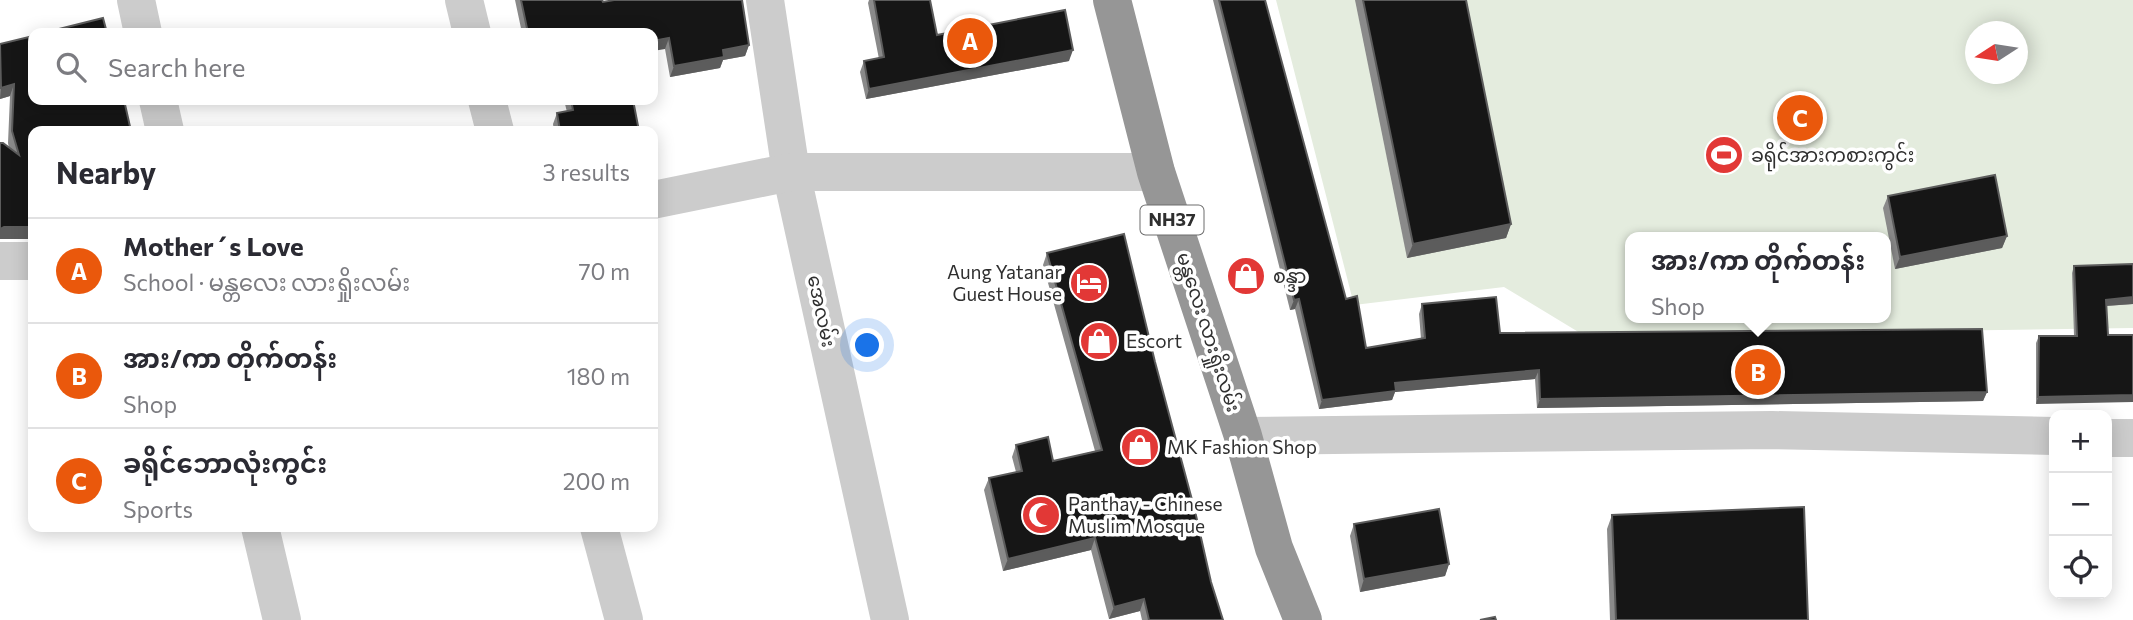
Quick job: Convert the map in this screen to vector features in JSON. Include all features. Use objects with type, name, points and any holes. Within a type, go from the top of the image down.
[{"type":"highway","name":"မန္တလေး လားရှိုးလမ်း","points":[[1112,0],[1156,172],[1244,436],[1274,548],[1303,620]]},
{"type":"street","points":[[136,0],[142,28]]},
{"type":"street","points":[[464,0],[471,28]]},
{"type":"street","name":"အေလမ်း","points":[[765,0],[791,172],[890,620]]},
{"type":"street","points":[[159,105],[164,126]]},
{"type":"street","points":[[488,105],[494,126]]},
{"type":"street","points":[[658,199],[791,172],[1156,172]]},
{"type":"street","points":[[0,261],[28,261]]},
{"type":"street","points":[[1244,436],[1758,430],[2049,436]]},
{"type":"street","points":[[2112,438],[2133,438]]},
{"type":"street","points":[[261,532],[282,620]]},
{"type":"street","points":[[600,532],[624,620]]},
{"type":"shaded area","name":"ခရိုင်အားကစားကွင်း","points":[[1276,0],[2133,0],[2133,328],[1585,336],[1504,287],[1354,305]]},
{"type":"building","points":[[521,0],[742,0],[749,45],[723,50],[724,57],[674,66],[669,38],[658,40],[658,28],[527,28]]},
{"type":"building","points":[[874,0],[930,0],[937,35],[1065,10],[1073,50],[869,89],[864,61],[884,57]]},
{"type":"building","points":[[1219,0],[1265,0],[1346,299],[1357,296],[1366,348],[1425,338],[1422,304],[1496,297],[1500,333],[1982,329],[1987,392],[1540,399],[1539,370],[1395,383],[1396,391],[1322,400],[1299,299],[1294,300]]},
{"type":"building","points":[[1363,0],[1466,0],[1511,224],[1413,244]]},
{"type":"building","points":[[103,18],[106,28],[63,28]]},
{"type":"building","points":[[28,37],[28,105],[125,105],[130,126],[28,126],[28,227],[0,229],[0,143],[19,155],[12,131],[14,84],[1,88],[0,44]]},
{"type":"building","points":[[572,105],[634,105],[638,126],[559,126],[557,113],[573,110]]},
{"type":"building","points":[[1995,175],[2007,236],[1900,257],[1888,196]]},
{"type":"building","points":[[1124,234],[1211,582],[1223,620],[1149,620],[1144,599],[1114,607],[1095,538],[1008,559],[989,478],[1022,471],[1016,445],[1048,437],[1053,461],[1102,450],[1047,253]]},
{"type":"building","points":[[2133,264],[2133,297],[2106,300],[2108,335],[2133,335],[2133,395],[2038,397],[2039,336],[2077,336],[2074,266]]},
{"type":"building","points":[[1804,507],[1808,620],[1616,620],[1612,515]]},
{"type":"building","points":[[1439,509],[1449,564],[1364,579],[1354,524]]},
{"type":"place","name":"Mother´s Love","points":[[970,41]]},
{"type":"place","name":"ခရိုင်ဘောလုံးကွင်း","points":[[1800,118]]},
{"type":"place","name":"ခရိုင်အားကစားကွင်း","points":[[1724,155]]},
{"type":"place","name":"စန္ဒာ","points":[[1246,276]]},
{"type":"place","name":"Aung Yatanar Guest House","points":[[1089,283]]},
{"type":"place","name":"Escort","points":[[1099,341]]},
{"type":"place","name":"အား/ကာ တိုက်တန်း","points":[[1758,372]]},
{"type":"place","name":"MK Fashion Shop","points":[[1140,447]]},
{"type":"place","name":"Panthay - Chinese Muslim Mosque","points":[[1041,515]]}]
